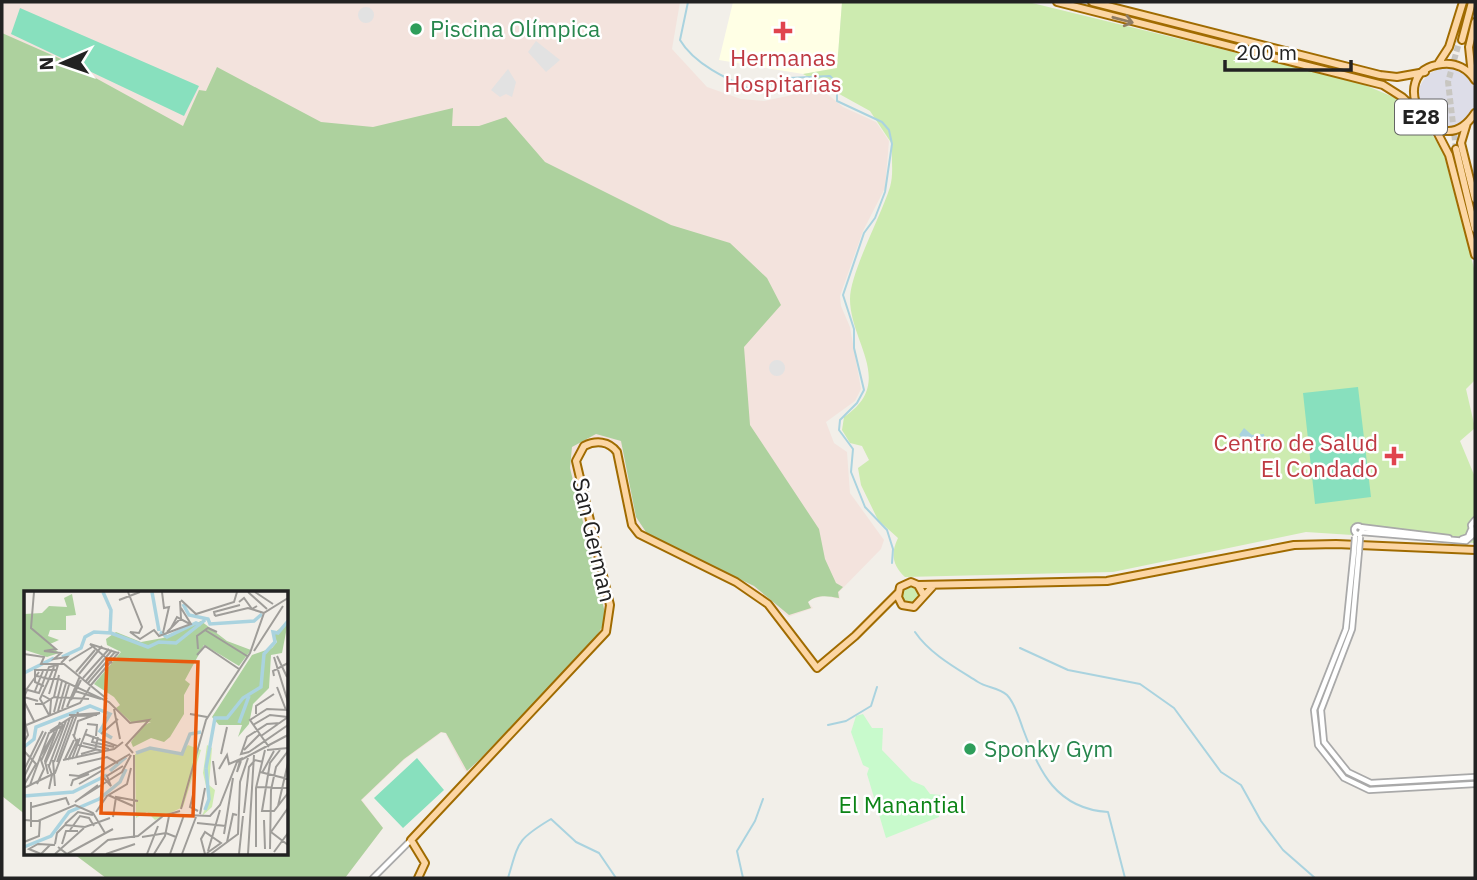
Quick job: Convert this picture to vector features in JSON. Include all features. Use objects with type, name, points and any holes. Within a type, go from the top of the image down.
[{"type":"main road","name":"E28","points":[[1058,2],[1088,4],[1380,75],[1397,77],[1425,72],[1437,65]]},
{"type":"main road","points":[[1437,65],[1449,47],[1463,2]]},
{"type":"main road","points":[[1461,39],[1471,2]]},
{"type":"main road","name":"E28","points":[[1088,4],[1383,85],[1396,92],[1433,126],[1451,129],[1473,117]]},
{"type":"main road","points":[[1474,78],[1469,47],[1475,22]]},
{"type":"main road","points":[[1437,65],[1453,64],[1474,78]]},
{"type":"main road","name":"E28","points":[[1418,112],[1415,90],[1425,72]]},
{"type":"main road","points":[[1473,117],[1461,144],[1475,199]]},
{"type":"main road","points":[[1433,126],[1449,155],[1475,256]]},
{"type":"main road","points":[[1475,222],[1457,148],[1475,229]]},
{"type":"main road","name":"San German","points":[[411,840],[606,632],[610,606],[576,461],[580,451],[589,444],[605,443],[617,452],[632,525],[639,534],[736,582],[768,604],[817,668],[886,607]]},
{"type":"main road","points":[[886,607],[907,583],[934,585],[1107,581],[1294,545],[1349,544],[1475,550]]},
{"type":"main road","points":[[918,585],[923,594]]},
{"type":"main road","points":[[886,607],[902,604],[914,607],[934,585]]},
{"type":"main road","points":[[898,593],[902,604]]},
{"type":"main road","points":[[411,840],[425,863],[418,878]]},
{"type":"street","points":[[1475,520],[1471,524],[1474,532],[1466,541],[1397,533],[1358,533],[1346,629],[1314,710],[1318,745],[1344,778],[1369,790],[1475,784]]},
{"type":"street","points":[[1356,551],[1352,629],[1321,710],[1324,742],[1348,772],[1371,783],[1475,777]]},
{"type":"street","points":[[373,878],[411,840]]},
{"type":"shaded area","points":[[2,2],[680,2],[672,49],[707,87],[741,99],[764,101],[811,91],[826,93],[843,107],[876,122],[889,141],[885,188],[863,231],[840,296],[841,306],[850,327],[861,389],[855,401],[826,422],[834,443],[847,452],[850,493],[884,540],[881,549],[839,592],[840,599],[825,596],[812,599],[808,602],[813,608],[788,617],[748,584],[646,537],[634,518],[622,453],[616,444],[596,438],[581,445],[573,461],[608,603],[605,633],[467,775],[445,733],[441,733],[404,760],[362,800],[383,828],[345,878],[106,878],[77,856],[289,856],[289,591],[24,591],[24,813],[2,796]]},
{"type":"shaded area","name":"Hermanas Hospitarias","points":[[733,2],[842,2],[837,68],[803,74],[719,60]]},
{"type":"shaded area","points":[[366,7],[374,15],[366,23],[358,15]]},
{"type":"shaded area","points":[[536,41],[560,60],[546,72],[528,52]]},
{"type":"shaded area","points":[[1447,68],[1458,70],[1471,81],[1476,97],[1474,108],[1463,121],[1447,126],[1436,124],[1423,113],[1418,97],[1420,86],[1431,73]]},
{"type":"shaded area","points":[[508,69],[516,82],[512,97],[506,94],[500,97],[491,90]]},
{"type":"shaded area","points":[[777,360],[783,362],[783,374],[777,376],[771,374],[769,368],[771,362]]},
{"type":"green space","points":[[842,2],[1028,2],[1360,83],[1398,99],[1410,121],[1433,136],[1443,151],[1475,272],[1475,380],[1466,389],[1475,428],[1460,441],[1475,477],[1475,543],[1306,532],[1113,572],[905,577],[894,559],[898,538],[878,520],[861,485],[858,468],[869,460],[862,446],[850,443],[842,430],[844,417],[859,404],[867,390],[869,376],[852,315],[851,288],[890,187],[892,144],[870,111],[803,74],[837,68]]},
{"type":"green space","points":[[20,8],[199,86],[184,116],[11,34]]},
{"type":"green space","points":[[2,33],[61,59],[183,126],[199,90],[206,91],[217,67],[321,122],[373,127],[453,108],[452,126],[479,126],[506,117],[545,162],[671,225],[730,243],[767,278],[781,305],[744,347],[750,425],[819,529],[825,559],[836,583],[843,587],[838,592],[839,598],[815,598],[808,602],[811,608],[789,615],[754,586],[648,535],[636,517],[621,441],[596,434],[572,447],[570,468],[605,613],[603,626],[591,644],[467,771],[446,733],[441,732],[404,759],[361,800],[383,828],[345,878],[106,878],[77,856],[289,856],[289,591],[24,591],[24,813],[2,796]]},
{"type":"green space","points":[[1358,387],[1371,497],[1315,504],[1303,393]]},
{"type":"green space","points":[[911,586],[917,589],[920,595],[917,601],[911,604],[905,601],[902,595],[905,589]]},
{"type":"green space","name":"El Manantial","points":[[863,714],[872,728],[883,728],[882,750],[912,781],[924,786],[930,794],[941,795],[939,817],[886,838],[867,774],[869,768],[863,765],[851,732],[856,716]]},
{"type":"green space","points":[[417,758],[444,790],[403,828],[374,798]]},
{"type":"green space","points":[[1351,775],[1369,783],[1383,785],[1475,777],[1475,781],[1395,788],[1364,784],[1350,779]]},
{"type":"water","points":[[1244,428],[1252,435],[1264,434],[1265,443],[1249,444],[1239,435]]},
{"type":"waterway","points":[[688,2],[680,40],[686,49],[712,70],[752,90],[789,78],[830,76],[837,83],[837,101],[882,122],[889,130],[892,144],[885,192],[875,218],[864,233],[843,295],[854,329],[854,348],[864,390],[857,403],[840,420],[839,430],[853,449],[851,472],[865,507],[887,530],[893,549],[892,563]]},
{"type":"waterway","points":[[915,632],[928,647],[952,666],[981,684],[1000,690],[1010,698],[1036,760],[1052,786],[1075,804],[1108,812],[1125,878]]},
{"type":"waterway","points":[[1020,648],[1068,670],[1140,684],[1174,708],[1221,772],[1241,785],[1261,821],[1283,850],[1315,878]]},
{"type":"waterway","points":[[828,725],[846,721],[871,706],[877,687]]},
{"type":"waterway","points":[[743,878],[737,851],[755,821],[763,799]]},
{"type":"waterway","points":[[508,878],[520,843],[551,819],[576,842],[599,853],[616,878]]},
{"type":"tunnel","points":[[1456,149],[1448,82],[1460,39]]},
{"type":"place","name":"Piscina Olímpica","points":[[416,29]]},
{"type":"place","name":"Hermanas Hospitarias","points":[[783,31]]},
{"type":"place","name":"Centro de Salud El Condado","points":[[1394,456]]},
{"type":"place","name":"Sponky Gym","points":[[970,749]]}]
